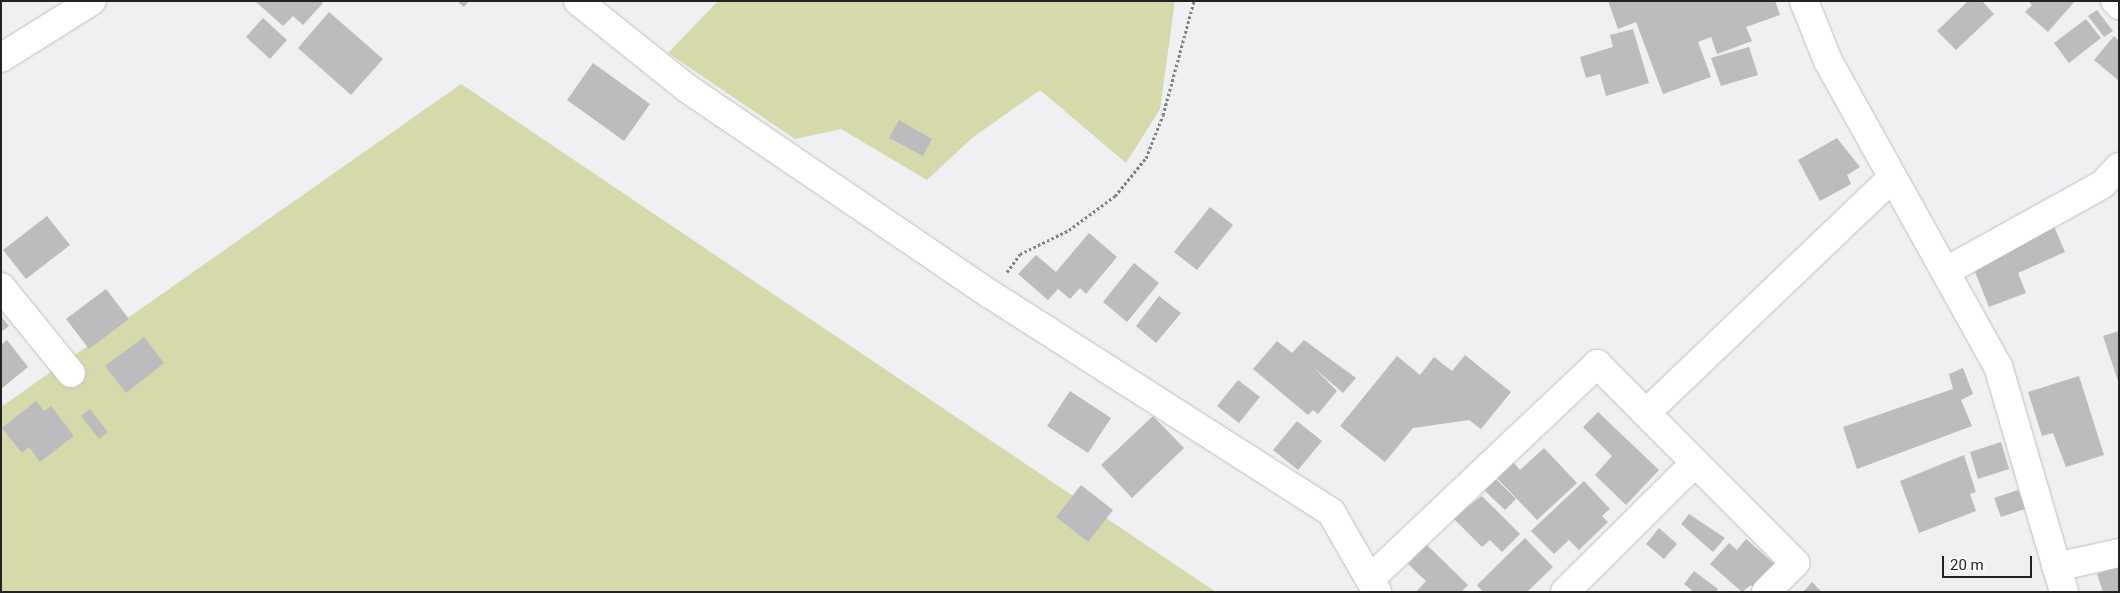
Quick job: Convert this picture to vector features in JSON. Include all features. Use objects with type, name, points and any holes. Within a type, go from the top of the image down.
[{"type":"street","points":[[1,58],[92,1]]},
{"type":"street","points":[[578,1],[688,89],[990,294],[1331,512],[1374,585],[1597,364],[1646,413],[1693,465],[1795,563],[1766,592]]},
{"type":"street","points":[[1804,1],[1828,61],[1891,178],[1948,270],[1998,366],[2060,579],[2119,553]]},
{"type":"street","points":[[2115,1],[2119,5]]},
{"type":"street","points":[[1948,270],[2103,184],[2119,167]]},
{"type":"street","points":[[1646,413],[1891,178]]},
{"type":"street","points":[[1,287],[71,373]]},
{"type":"street","points":[[1565,592],[1693,465]]},
{"type":"path","points":[[990,294],[1020,254],[1069,230],[1112,198],[1146,158],[1163,115],[1194,1]]},
{"type":"green space","points":[[718,1],[1175,1],[1160,109],[1126,163],[1040,90],[972,138],[927,180],[841,129],[795,139],[668,53]]},
{"type":"green space","points":[[461,84],[1216,592],[1,592],[1,407]]},
{"type":"building","points":[[255,1],[322,1],[323,3],[303,25],[293,16],[283,26]]},
{"type":"building","points":[[457,1],[469,1],[464,7]]},
{"type":"building","points":[[1608,1],[1775,1],[1780,15],[1746,27],[1752,41],[1717,54],[1711,37],[1698,42],[1711,77],[1663,94],[1636,22],[1618,29]]},
{"type":"building","points":[[1968,1],[1982,1],[1994,14],[1956,50],[1937,31]]},
{"type":"building","points":[[2028,1],[2075,1],[2048,32],[2025,12],[2032,5]]},
{"type":"building","points":[[2097,10],[2113,31],[2104,37],[2088,16]]},
{"type":"building","points":[[329,12],[383,59],[351,95],[298,48]]},
{"type":"building","points":[[263,18],[287,40],[270,59],[246,37]]},
{"type":"building","points":[[2086,19],[2101,38],[2069,63],[2054,43]]},
{"type":"building","points":[[1633,29],[1649,83],[1606,96],[1600,74],[1586,78],[1580,57],[1613,47],[1610,35]]},
{"type":"building","points":[[2114,36],[2119,41],[2119,81],[2094,60]]},
{"type":"building","points":[[1749,47],[1758,75],[1721,86],[1711,58]]},
{"type":"building","points":[[593,63],[650,104],[624,141],[567,100]]},
{"type":"building","points":[[899,120],[932,139],[923,156],[889,138]]},
{"type":"building","points":[[1837,138],[1860,167],[1847,175],[1851,184],[1820,201],[1798,160]]},
{"type":"building","points":[[1210,207],[1233,225],[1197,270],[1174,252]]},
{"type":"building","points":[[47,216],[70,245],[26,279],[3,250]]},
{"type":"building","points":[[2050,217],[2065,252],[2018,273],[2026,293],[1989,307],[1971,262]]},
{"type":"building","points":[[1089,233],[1117,257],[1086,294],[1080,288],[1070,299],[1058,289],[1048,300],[1018,274],[1036,255],[1056,272]]},
{"type":"building","points":[[1134,263],[1159,283],[1127,322],[1103,302]]},
{"type":"building","points":[[106,289],[129,319],[89,349],[66,319]]},
{"type":"building","points":[[1159,296],[1181,313],[1156,343],[1136,326]]},
{"type":"building","points":[[1,316],[9,326],[1,332]]},
{"type":"building","points":[[2119,331],[2119,381],[2118,381],[2103,336]]},
{"type":"building","points":[[144,337],[164,363],[126,393],[105,366]]},
{"type":"building","points":[[7,340],[28,367],[1,389],[1,345]]},
{"type":"building","points":[[1304,340],[1356,378],[1343,393],[1313,367],[1337,391],[1318,414],[1313,410],[1308,415],[1253,369],[1277,341],[1292,353]]},
{"type":"building","points":[[1465,355],[1511,392],[1481,429],[1469,420],[1413,428],[1385,462],[1340,426],[1397,356],[1420,375],[1434,357],[1452,371]]},
{"type":"building","points":[[1963,368],[1973,394],[1961,400],[1972,426],[1857,469],[1843,427],[1953,389],[1949,374]]},
{"type":"building","points":[[2079,376],[2104,455],[2066,467],[2053,433],[2042,436],[2028,392]]},
{"type":"building","points":[[1238,380],[1260,397],[1239,423],[1217,406]]},
{"type":"building","points":[[1070,391],[1111,418],[1088,453],[1047,426]]},
{"type":"building","points":[[36,401],[44,411],[51,406],[74,436],[40,462],[29,447],[22,453],[2,428]]},
{"type":"building","points":[[90,409],[108,432],[99,439],[81,416]]},
{"type":"building","points":[[1598,412],[1659,470],[1626,505],[1595,475],[1612,456],[1583,427]]},
{"type":"building","points":[[1153,416],[1184,448],[1132,498],[1101,465]]},
{"type":"building","points":[[1297,421],[1322,441],[1298,470],[1273,450]]},
{"type":"building","points":[[2001,442],[2009,469],[1978,479],[1970,452]]},
{"type":"building","points":[[1544,448],[1577,483],[1537,520],[1496,477],[1512,461],[1520,470]]},
{"type":"building","points":[[1964,455],[1976,492],[1970,494],[1976,511],[1919,533],[1900,481]]},
{"type":"building","points":[[1496,479],[1516,499],[1505,510],[1484,490]]},
{"type":"building","points":[[1584,481],[1610,509],[1602,516],[1608,522],[1579,550],[1569,540],[1554,554],[1531,531]]},
{"type":"building","points":[[1081,485],[1113,510],[1088,542],[1056,517]]},
{"type":"building","points":[[2018,490],[2025,509],[2001,517],[1994,498]]},
{"type":"building","points":[[1482,496],[1520,534],[1502,552],[1490,540],[1482,547],[1453,518]]},
{"type":"building","points":[[1689,514],[1725,538],[1713,552],[1681,524]]},
{"type":"building","points":[[1659,528],[1677,544],[1664,559],[1646,544]]},
{"type":"building","points":[[1525,538],[1553,567],[1527,592],[1483,592],[1477,585]]},
{"type":"building","points":[[1746,539],[1778,567],[1757,591],[1751,585],[1742,592],[1710,564],[1729,543],[1737,550]]},
{"type":"building","points":[[1427,545],[1468,585],[1461,592],[1416,592],[1426,581],[1408,564]]},
{"type":"building","points":[[2119,566],[2119,592],[2103,592],[2097,574]]},
{"type":"building","points":[[1694,571],[1718,589],[1716,592],[1694,592],[1684,584]]},
{"type":"building","points":[[1812,582],[1822,592],[1803,592]]}]
